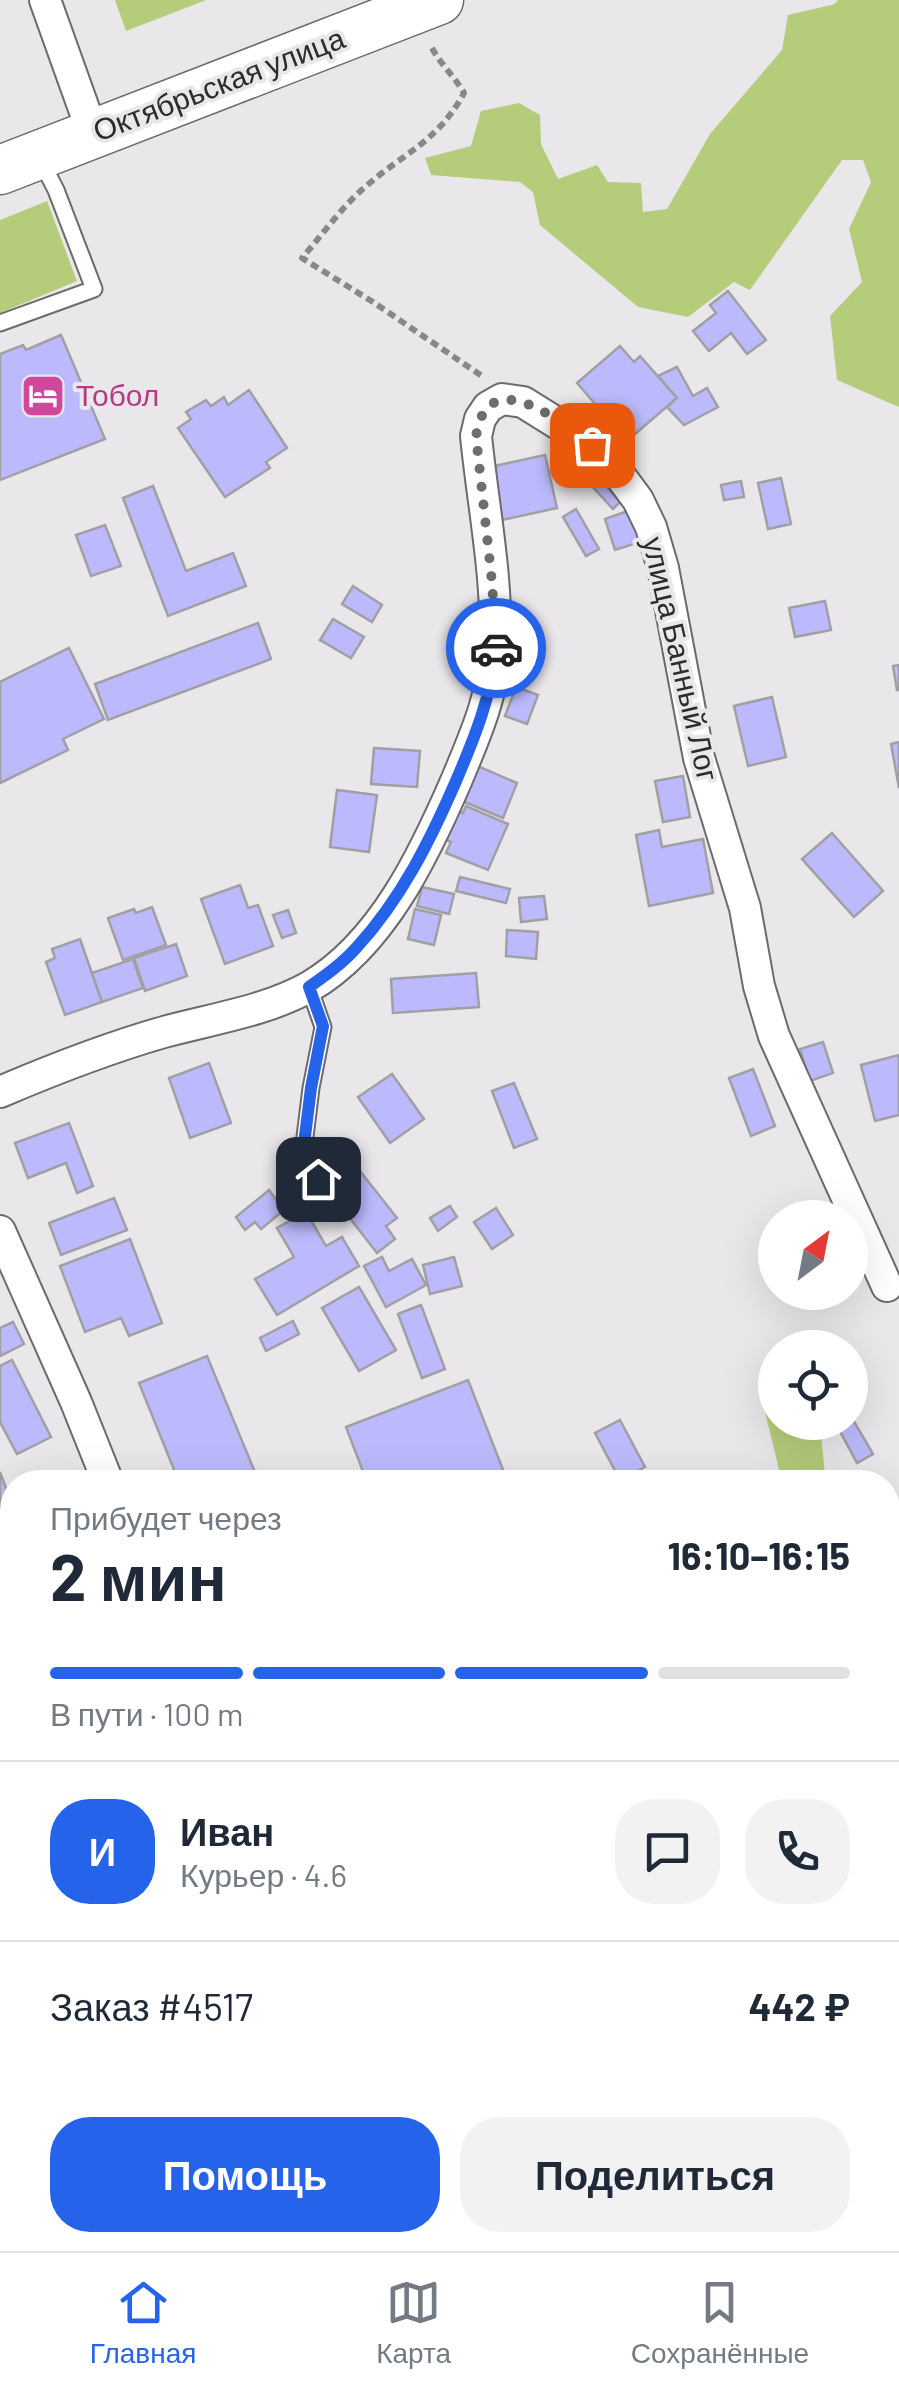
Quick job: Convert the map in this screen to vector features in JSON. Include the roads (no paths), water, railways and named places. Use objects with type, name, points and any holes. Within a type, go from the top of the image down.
[{"type":"main road","name":"Октябрьская улица","points":[[19,163],[439,0]]},
{"type":"street","points":[[44,0],[93,134]]},
{"type":"street","name":"улица Банный Лог","points":[[309,987],[356,948],[399,894],[444,810],[473,741],[493,676],[496,650],[476,436],[488,407],[502,400],[523,402],[592,445],[615,468],[651,527],[699,758],[745,908],[759,986],[774,1036],[887,1286]]},
{"type":"street","points":[[0,1092],[113,1047],[242,1012],[309,987]]},
{"type":"street","points":[[0,1230],[103,1470]]},
{"type":"lane","points":[[0,322],[94,288],[56,190],[19,163]]},
{"type":"lane","points":[[309,987],[323,1026],[302,1160],[318,1179]]},
{"type":"place","name":"Тобол","points":[[43,396]]}]
